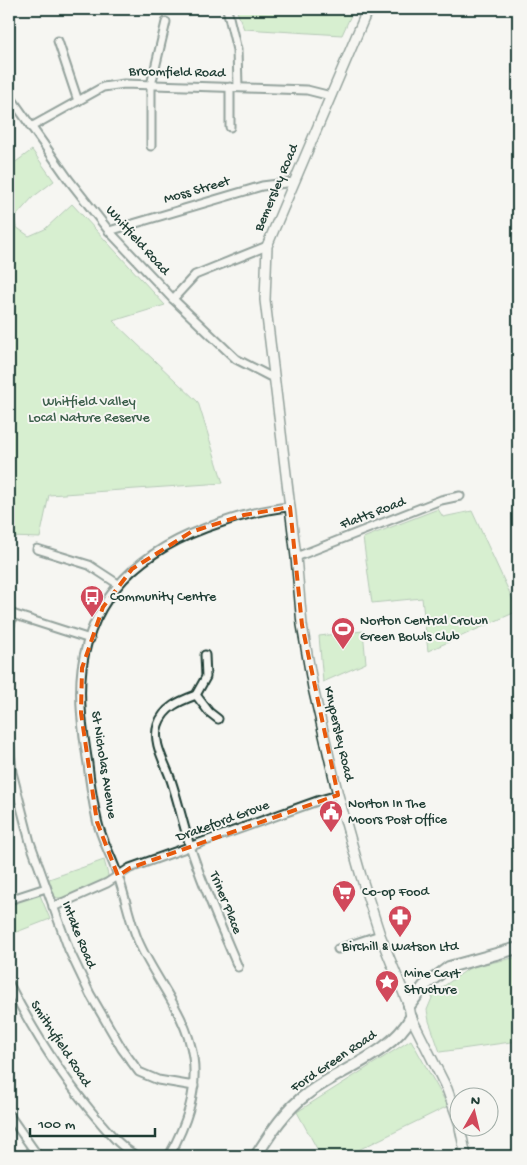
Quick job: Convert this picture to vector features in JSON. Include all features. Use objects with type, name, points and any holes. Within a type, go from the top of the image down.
[{"type":"main road","points":[[409,1006],[424,986],[449,967],[518,948]]},
{"type":"main road","name":"Ford Green Road","points":[[256,1156],[290,1108],[307,1094],[364,1060],[388,1042],[405,1029],[411,1017]]},
{"type":"street","points":[[227,9],[238,50],[230,127]]},
{"type":"street","points":[[364,13],[372,9]]},
{"type":"street","name":"Bemersley Road","points":[[290,506],[265,300],[267,246],[364,13]]},
{"type":"street","points":[[151,146],[151,85],[166,22]]},
{"type":"street","points":[[58,41],[78,101]]},
{"type":"street","name":"Broomfield Road","points":[[31,127],[103,88],[124,84],[308,90],[331,96]]},
{"type":"street","name":"Whitfield Road","points":[[9,95],[69,180],[109,230],[173,298],[236,359],[273,378]]},
{"type":"street","name":"Moss Street","points":[[109,230],[262,186],[294,182]]},
{"type":"street","points":[[173,298],[195,275],[267,246]]},
{"type":"street","name":"Flatts Road","points":[[296,557],[442,500],[460,496]]},
{"type":"street","name":"Knypersley Road","points":[[290,506],[302,625],[313,688],[338,795],[380,935],[409,1006],[411,1017],[450,1098]]},
{"type":"street","name":"St Nicholas Avenue","points":[[169,1156],[187,1118],[194,1086],[193,1058],[185,1026],[139,944],[118,876],[97,822],[81,713],[82,668],[90,639],[103,607],[118,584],[132,569],[158,550],[191,532],[244,515],[290,506]]},
{"type":"street","points":[[37,549],[89,565],[118,584]]},
{"type":"street","points":[[9,629],[11,613],[90,639]]},
{"type":"street","points":[[205,655],[206,677],[196,695],[209,712],[218,719]]},
{"type":"street","name":"Triner Place","points":[[196,695],[178,702],[166,711],[158,725],[158,746],[171,780],[190,847],[212,907],[238,967]]},
{"type":"street","name":"Intake Road","points":[[9,740],[12,772],[30,842],[69,950],[90,994],[122,1050],[139,1072],[158,1080],[194,1086]]},
{"type":"street","name":"Drakeford Grove","points":[[54,907],[107,884],[130,868],[338,795]]},
{"type":"street","points":[[9,900],[46,888]]},
{"type":"street","points":[[338,950],[380,935]]},
{"type":"street","name":"Smithyfield Road","points":[[9,984],[31,1028],[84,1103],[123,1148],[136,1156]]},
{"type":"street","points":[[9,1116],[38,1156]]},
{"type":"street","name":"Knypersley Road","points":[[462,1138],[465,1154]]},
{"type":"street","points":[[453,1156],[465,1154]]},
{"type":"highlighted area","points":[[290,507],[302,625],[338,795],[130,868],[118,876],[97,822],[81,713],[82,668],[103,607],[132,569],[191,532],[244,515]]},
{"type":"green space","points":[[236,9],[351,9],[351,15],[342,35],[244,29]]},
{"type":"green space","name":"Whitfield Valley Local Nature Reserve","points":[[32,150],[54,181],[33,197],[15,217],[16,227],[29,236],[45,229],[72,204],[165,305],[113,321],[198,402],[223,483],[49,495],[40,538],[9,537],[9,167]]},
{"type":"green space","points":[[438,509],[443,517],[472,511],[518,611],[428,651],[422,598],[372,603],[363,538]]},
{"type":"green space","name":"Norton Central Crown Green Bowls Club","points":[[363,631],[366,663],[323,682],[319,636]]},
{"type":"green space","points":[[104,860],[108,875],[107,880],[73,895],[60,898],[55,897],[49,879]]},
{"type":"green space","points":[[40,895],[50,919],[9,935],[9,904]]},
{"type":"green space","points":[[518,957],[518,1041],[440,1052],[427,1010],[434,993],[471,967]]},
{"type":"green space","points":[[411,1040],[448,1106],[346,1156],[321,1156],[297,1112]]},
{"type":"place","name":"Community Centre","points":[[92,618]]},
{"type":"place","name":"Norton Central Crown Green Bowls Club","points":[[343,650]]},
{"type":"place","name":"Norton In The Moors Post Office","points":[[331,833]]},
{"type":"place","name":"Co-op Food","points":[[344,913]]},
{"type":"place","name":"Birchill & Watson Ltd","points":[[400,938]]},
{"type":"place","name":"Mine Cart Structure","points":[[387,1003]]}]
